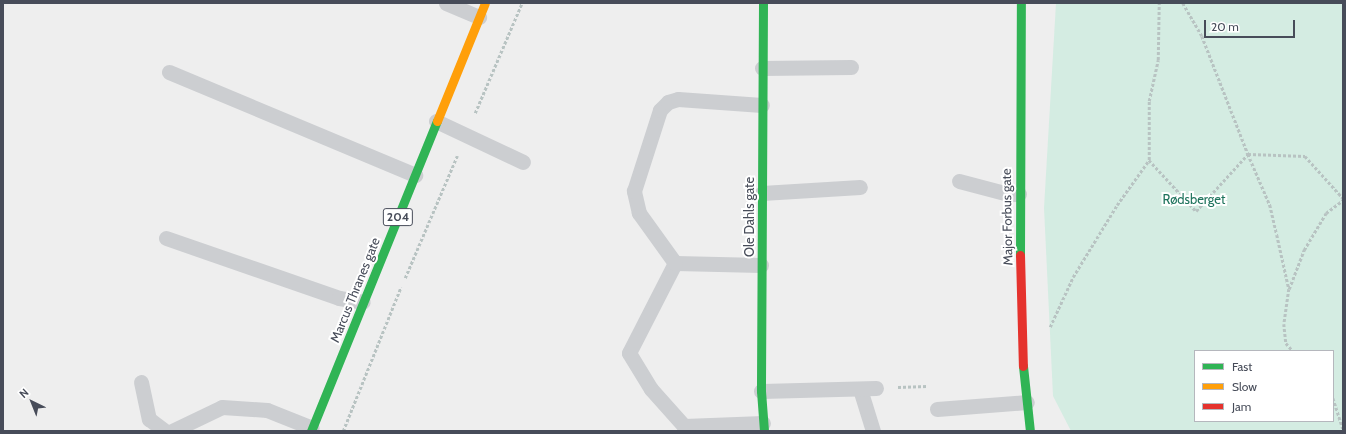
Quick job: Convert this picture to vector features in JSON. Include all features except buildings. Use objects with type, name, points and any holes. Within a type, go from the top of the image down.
[{"type":"main road","name":"Marcus Thranes gate","points":[[312,429],[485,3]]},
{"type":"main road","name":"Ole Dahls gate","points":[[763,3],[761,265],[761,391],[763,427]]},
{"type":"main road","name":"Major Forbus gate","points":[[1021,3],[1019,194],[1023,384],[1027,402],[1030,431]]},
{"type":"lane","points":[[446,3],[479,17]]},
{"type":"lane","points":[[762,68],[851,67]]},
{"type":"lane","points":[[169,72],[415,175]]},
{"type":"lane","points":[[675,264],[639,212],[635,202],[634,190],[660,110],[668,102],[678,99],[762,104]]},
{"type":"lane","points":[[436,121],[523,162]]},
{"type":"lane","points":[[959,181],[1008,194],[1019,194]]},
{"type":"lane","points":[[762,193],[860,186]]},
{"type":"lane","points":[[166,238],[339,298],[363,302]]},
{"type":"lane","points":[[675,264],[761,265]]},
{"type":"lane","points":[[675,264],[629,353],[651,389],[684,426],[763,427]]},
{"type":"lane","points":[[141,382],[149,419],[165,431]]},
{"type":"lane","points":[[761,391],[876,388]]},
{"type":"lane","points":[[860,389],[873,431]]},
{"type":"lane","points":[[937,409],[1027,402]]},
{"type":"lane","points":[[172,431],[222,407],[267,410],[312,429]]},
{"type":"path","points":[[343,431],[522,3]]},
{"type":"path","points":[[1047,334],[1073,278],[1117,204],[1149,160],[1149,101],[1158,60],[1159,3]]},
{"type":"path","points":[[1183,3],[1202,36],[1248,154],[1270,205],[1289,289]]},
{"type":"path","points":[[1149,160],[1196,210],[1248,154],[1304,156],[1343,199],[1326,213],[1304,250],[1289,289],[1284,324],[1286,343],[1292,350]]},
{"type":"path","points":[[1334,401],[1343,428]]},
{"type":"green space","name":"Rødsberget","points":[[1056,3],[1343,3],[1343,431],[1071,431],[1053,396],[1044,208]]},
{"type":"traffic: fast","points":[[763,3],[761,391],[764,431]]},
{"type":"traffic: fast","points":[[1020,255],[1021,3]]},
{"type":"traffic: fast","points":[[311,431],[437,121]]},
{"type":"traffic: fast","points":[[1023,366],[1030,431]]},
{"type":"traffic: slow","points":[[437,121],[485,3]]},
{"type":"traffic: jam","points":[[1020,255],[1023,366]]}]
